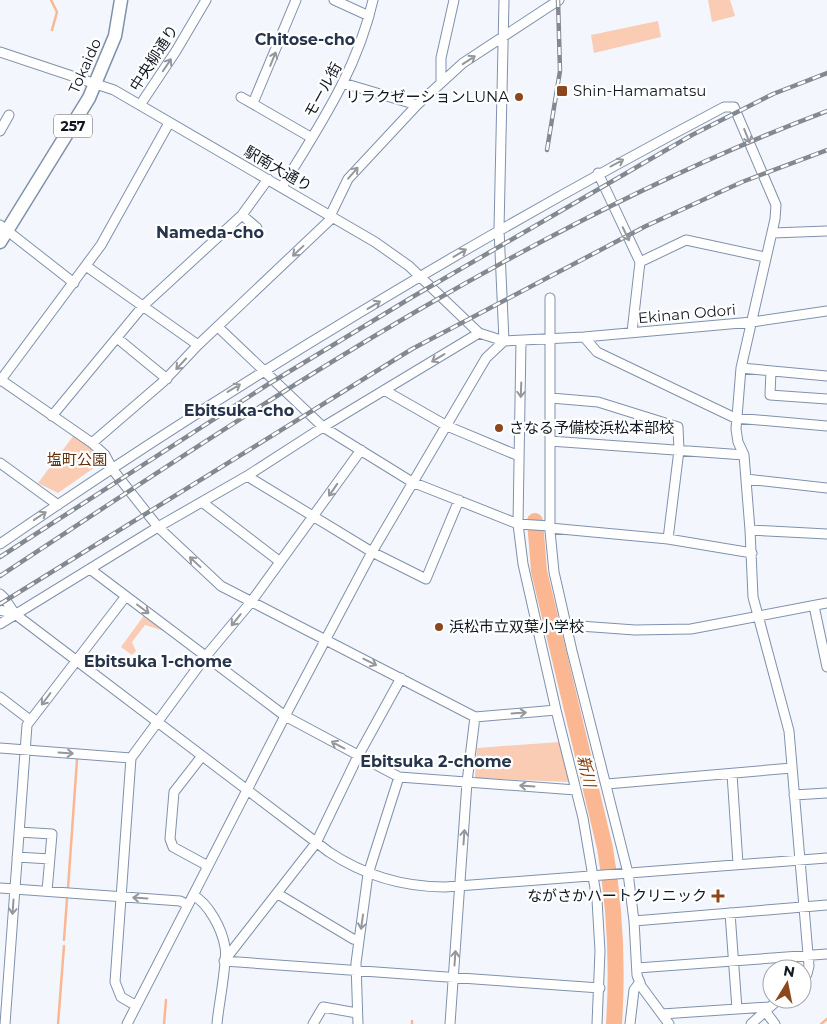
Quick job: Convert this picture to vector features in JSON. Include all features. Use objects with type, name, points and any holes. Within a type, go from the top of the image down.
[{"type":"highway","name":"Tokaido","points":[[0,242],[4,228],[85,106],[96,84],[115,36],[121,0]]},
{"type":"street","name":"中央柳通り","points":[[140,105],[176,51],[206,0]]},
{"type":"street","points":[[253,103],[296,0]]},
{"type":"street","points":[[334,0],[369,16]]},
{"type":"street","name":"モール街","points":[[282,188],[353,65],[369,16],[372,0]]},
{"type":"street","points":[[441,82],[441,58],[454,0]]},
{"type":"street","points":[[127,1024],[135,1005],[248,791],[284,716],[327,640],[372,552],[486,358],[504,341],[499,229],[505,37],[504,0]]},
{"type":"street","points":[[92,444],[167,379],[198,345],[332,216],[348,179],[417,104],[463,63],[559,0]]},
{"type":"street","name":"駅南大通り","points":[[0,52],[114,90],[332,216],[386,249],[421,276],[480,333]]},
{"type":"street","points":[[343,83],[417,104]]},
{"type":"street","points":[[241,97],[312,138]]},
{"type":"street","points":[[0,544],[224,394],[499,229],[598,173],[724,107],[734,107],[776,205],[772,233],[752,322],[747,335],[735,418],[738,442],[744,455],[752,553],[753,597],[785,714],[792,768],[809,956]]},
{"type":"street","points":[[0,131],[9,115]]},
{"type":"street","points":[[169,123],[120,212],[86,266],[0,380],[105,455],[113,470],[158,527],[221,586],[475,717],[556,710]]},
{"type":"street","points":[[598,173],[640,262],[632,332]]},
{"type":"street","points":[[52,416],[143,306],[242,215],[268,179]]},
{"type":"street","points":[[242,215],[257,228]]},
{"type":"street","points":[[4,228],[74,283]]},
{"type":"street","points":[[772,233],[827,231]]},
{"type":"street","points":[[640,262],[686,240],[765,258]]},
{"type":"street","points":[[86,266],[198,345]]},
{"type":"street","points":[[550,298],[551,398],[548,527],[553,566],[589,722],[607,784],[634,921],[637,968],[640,982],[669,1024]]},
{"type":"street","name":"Ekinan Odori","points":[[523,341],[752,322],[827,311]]},
{"type":"street","points":[[218,327],[324,427],[412,482],[520,524],[668,539],[752,553]]},
{"type":"street","points":[[0,624],[158,527],[248,476],[384,390],[480,333],[504,341],[523,341],[519,456],[520,524],[523,564],[595,875],[599,926],[600,988],[598,1024]]},
{"type":"street","points":[[584,337],[596,352],[735,418],[827,426]]},
{"type":"street","points":[[117,338],[167,379]]},
{"type":"street","points":[[741,368],[827,376]]},
{"type":"street","points":[[771,371],[770,395],[827,399]]},
{"type":"street","points":[[384,390],[447,426],[519,456]]},
{"type":"street","points":[[551,398],[598,402],[678,427],[679,450],[668,539]]},
{"type":"street","points":[[550,441],[744,455]]},
{"type":"street","points":[[135,1005],[121,997],[115,988],[131,758],[206,656],[251,602],[361,450]]},
{"type":"street","points":[[0,463],[58,504]]},
{"type":"street","points":[[248,476],[372,552],[426,578],[459,500]]},
{"type":"street","points":[[746,479],[827,488]]},
{"type":"street","points":[[202,502],[279,561]]},
{"type":"street","points":[[750,530],[827,534]]},
{"type":"street","points":[[90,569],[284,716],[399,777],[576,790]]},
{"type":"street","points":[[0,594],[16,614],[316,843],[340,860],[368,874],[418,886],[461,886],[827,858]]},
{"type":"street","points":[[5,1024],[26,728],[30,720],[126,596]]},
{"type":"street","points":[[566,625],[672,631],[702,628],[758,618],[827,603]]},
{"type":"street","points":[[814,606],[827,667]]},
{"type":"street","points":[[0,610],[16,614]]},
{"type":"street","points":[[224,962],[316,843],[358,756],[401,678]]},
{"type":"street","points":[[0,697],[30,720]]},
{"type":"street","points":[[450,1024],[467,782],[475,717]]},
{"type":"street","points":[[0,748],[131,758]]},
{"type":"street","points":[[202,756],[174,792],[170,840],[174,847],[208,866]]},
{"type":"street","points":[[607,784],[792,768]]},
{"type":"street","points":[[732,774],[738,864]]},
{"type":"street","points":[[358,1024],[356,971],[368,874],[399,777]]},
{"type":"street","points":[[794,795],[827,793]]},
{"type":"street","points":[[19,832],[52,834],[48,891]]},
{"type":"street","points":[[17,857],[50,859]]},
{"type":"street","points":[[0,888],[180,901],[188,905]]},
{"type":"street","points":[[278,894],[354,939],[359,940]]},
{"type":"street","points":[[193,896],[202,900],[210,910],[225,947],[216,1024]]},
{"type":"street","points":[[634,921],[827,905]]},
{"type":"street","points":[[730,913],[737,1009]]},
{"type":"street","points":[[637,968],[827,954]]},
{"type":"street","points":[[224,962],[600,988]]},
{"type":"street","points":[[630,1024],[634,990],[640,982]]},
{"type":"street","points":[[312,1024],[322,1007],[357,1013]]},
{"type":"street","points":[[662,1014],[762,1009]]},
{"type":"street","points":[[750,1024],[767,1009],[775,1024]]},
{"type":"green space","points":[[708,0],[730,0],[735,16],[712,22]]},
{"type":"green space","points":[[658,21],[661,37],[594,53],[591,35]]},
{"type":"green space","name":"塩町公園","points":[[74,435],[94,450],[101,463],[58,493],[38,483]]},
{"type":"green space","points":[[145,614],[165,629],[164,631],[145,625],[132,642],[136,651],[132,655],[121,647]]},
{"type":"green space","points":[[559,742],[569,782],[475,778],[477,748]]},
{"type":"waterway","points":[[51,0],[57,12],[52,30]]},
{"type":"waterway","name":"新川","points":[[535,521],[539,571],[605,848],[615,936],[614,1024]]},
{"type":"waterway","points":[[68,888],[77,760]]},
{"type":"waterway","points":[[64,940],[67,899]]},
{"type":"waterway","points":[[58,1024],[64,946]]},
{"type":"waterway","points":[[164,1024],[166,1000]]},
{"type":"waterway","points":[[821,1024],[827,1019]]},
{"type":"railway","points":[[547,150],[560,71],[558,0]]},
{"type":"railway","points":[[0,557],[267,385],[414,296],[692,135],[773,94],[827,73]]},
{"type":"railway","points":[[0,576],[299,382],[401,320],[504,261],[610,206],[717,156],[827,111]]},
{"type":"railway","points":[[0,604],[412,349],[646,226],[742,182],[827,150]]},
{"type":"place","name":"Shin-Hamamatsu","points":[[562,91]]},
{"type":"place","name":"リラクゼーションLUNA","points":[[519,97]]},
{"type":"place","name":"さなる予備校浜松本部校","points":[[499,428]]},
{"type":"place","name":"浜松市立双葉小学校","points":[[439,627]]},
{"type":"place","name":"ながさかハートクリニック","points":[[718,896]]},
{"type":"district","name":"Chitose-cho","points":[[305,39]]},
{"type":"district","name":"Nameda-cho","points":[[210,232]]},
{"type":"district","name":"Ebitsuka-cho","points":[[239,410]]},
{"type":"district","name":"Ebitsuka 1-chome","points":[[158,661]]},
{"type":"district","name":"Ebitsuka 2-chome","points":[[436,761]]}]
